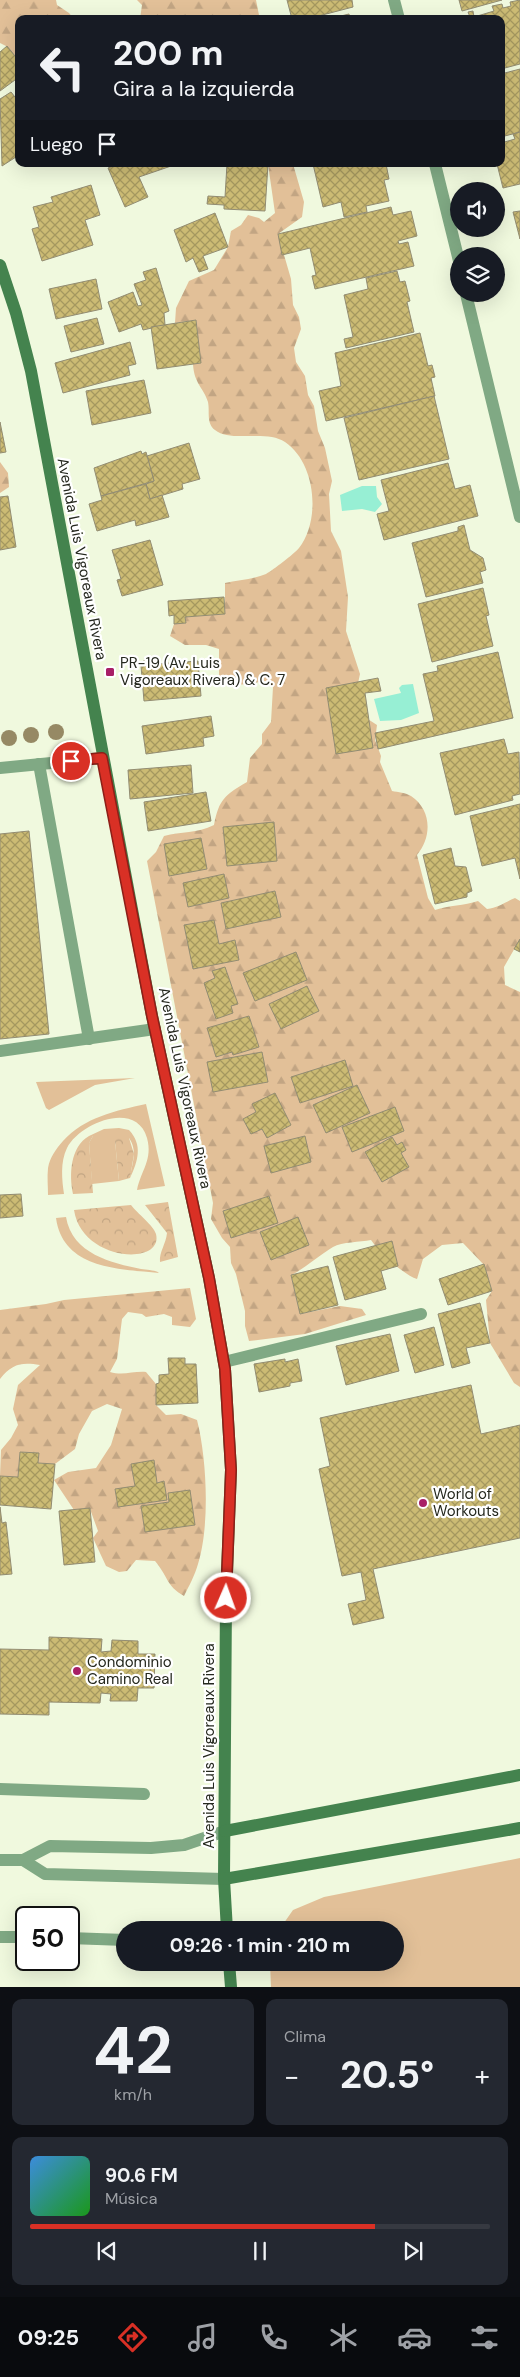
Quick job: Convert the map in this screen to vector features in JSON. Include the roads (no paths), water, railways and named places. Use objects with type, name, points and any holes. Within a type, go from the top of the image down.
[{"type":"main road","name":"Avenida Luis Vigoreaux Rivera","points":[[0,265],[16,313],[30,371],[155,1029],[209,1278],[224,1362],[231,1470],[226,1598],[224,1879],[226,1921]]},
{"type":"main road","points":[[224,1831],[520,1775]]},
{"type":"main road","points":[[224,1879],[520,1828]]},
{"type":"main road","points":[[230,1971],[231,1987]]},
{"type":"street","points":[[394,0],[398,15]]},
{"type":"street","points":[[436,167],[455,247]]},
{"type":"street","points":[[468,302],[520,517]]},
{"type":"street","points":[[0,768],[102,758]]},
{"type":"street","points":[[39,764],[89,1038]]},
{"type":"street","points":[[0,1050],[155,1029]]},
{"type":"street","points":[[224,1362],[421,1314]]},
{"type":"street","points":[[0,1790],[144,1794]]},
{"type":"street","points":[[0,1860],[23,1860],[50,1846],[151,1848],[184,1845],[224,1831]]},
{"type":"street","points":[[23,1860],[45,1874],[224,1879]]},
{"type":"street","points":[[0,1936],[15,1937]]},
{"type":"street","points":[[80,1938],[116,1940]]},
{"type":"water","points":[[362,486],[376,486],[377,497],[382,504],[375,512],[362,509],[342,511],[340,495]]},
{"type":"water","points":[[413,684],[419,713],[401,720],[380,721],[374,699],[401,693],[399,688],[402,685]]},
{"type":"place","name":"PR-19 (Av. Luis Vigoreaux Rivera) & C. 7","points":[[110,672]]},
{"type":"place","name":"World of Workouts","points":[[423,1503]]},
{"type":"place","name":"Condominio Camino Real","points":[[77,1671]]}]
